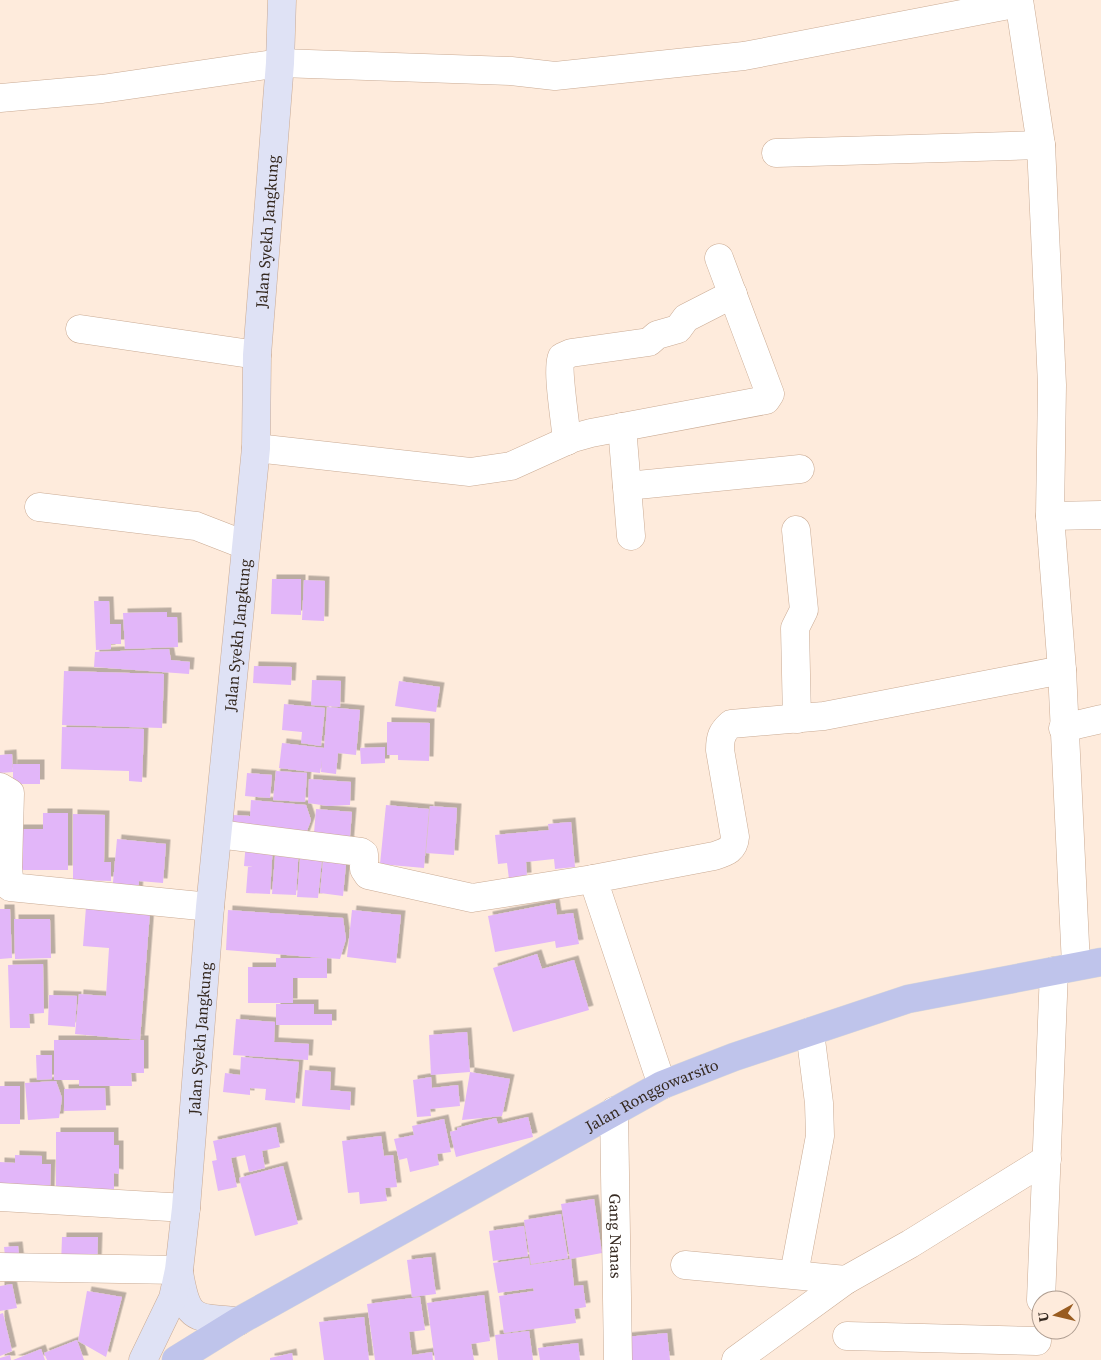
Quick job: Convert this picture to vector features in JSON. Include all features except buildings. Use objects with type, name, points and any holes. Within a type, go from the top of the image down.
[{"type":"main road","name":"Jalan Syekh Jangkung","points":[[179,1270],[186,1208],[210,907],[256,448],[257,355],[280,63],[282,0]]},
{"type":"main road","name":"Jalan Ronggowarsito","points":[[176,1360],[239,1321],[662,1086],[734,1057],[908,999],[1077,966]]},
{"type":"main road","points":[[179,1270],[183,1296],[194,1313],[203,1319],[239,1321]]},
{"type":"main road","points":[[143,1360],[173,1298],[179,1270]]},
{"type":"street","points":[[0,98],[102,89],[280,63],[511,71],[555,76],[733,58],[1019,2],[1041,145],[1052,385],[1050,516],[1062,670],[1063,728],[1077,966],[1047,1159],[1041,1290]]},
{"type":"street","points":[[776,153],[1041,145]]},
{"type":"street","points":[[256,448],[470,472],[511,466],[567,441],[591,433],[766,400],[770,397],[719,258]]},
{"type":"street","points":[[567,441],[561,381],[560,360],[562,357],[570,353],[649,342],[657,334],[678,330],[686,318],[732,294]]},
{"type":"street","points":[[80,329],[257,355]]},
{"type":"street","points":[[622,427],[630,536]]},
{"type":"street","points":[[626,486],[800,469]]},
{"type":"street","points":[[38,507],[196,526],[245,545]]},
{"type":"street","points":[[1050,516],[1101,515]]},
{"type":"street","points":[[796,530],[804,610],[795,628],[797,719]]},
{"type":"street","points":[[218,834],[361,852],[364,854],[364,869],[368,875],[472,898],[593,879],[714,856],[731,850],[735,837],[720,737],[732,724],[824,716],[1062,670]]},
{"type":"street","points":[[1063,728],[1101,719]]},
{"type":"street","points":[[0,787],[10,793],[12,798],[8,824],[5,894],[210,907]]},
{"type":"street","points":[[593,879],[662,1086]]},
{"type":"street","points":[[794,1274],[820,1136],[819,1103],[810,1032]]},
{"type":"street","name":"Gang Nanas","points":[[614,1111],[618,1360]]},
{"type":"street","points":[[736,1360],[846,1280],[910,1244],[1047,1159]]},
{"type":"street","points":[[0,1197],[186,1208]]},
{"type":"street","points":[[685,1265],[846,1280]]},
{"type":"street","points":[[0,1267],[179,1270]]},
{"type":"street","points":[[847,1336],[1036,1351]]}]
